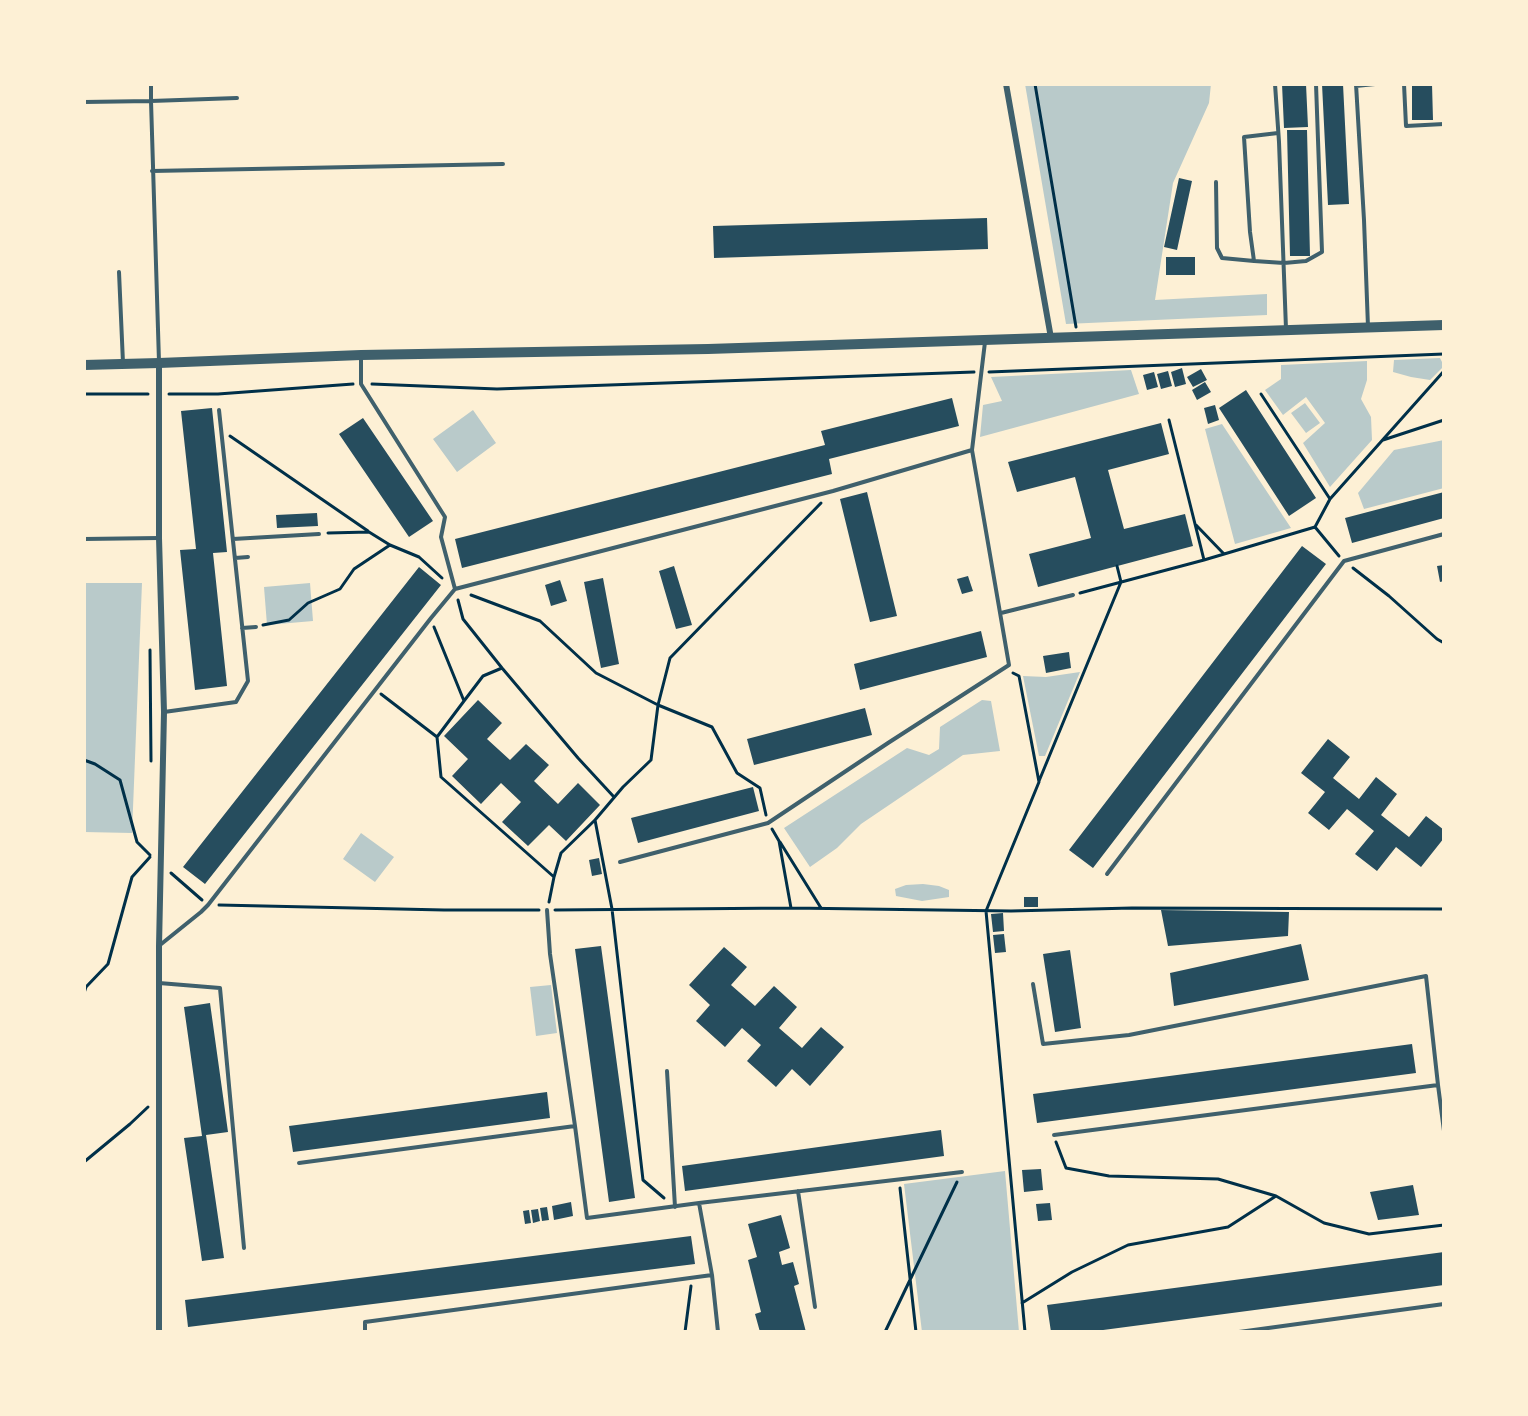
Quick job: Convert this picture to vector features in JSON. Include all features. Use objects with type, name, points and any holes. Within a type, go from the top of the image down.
[{"type":"street","points":[[1006,84],[1051,338]]},
{"type":"street","points":[[84,365],[362,355],[708,349],[1444,325]]},
{"type":"street","points":[[159,363],[159,538],[164,712],[159,946],[159,1332]]},
{"type":"lane","points":[[151,84],[159,363]]},
{"type":"lane","points":[[1275,84],[1286,330]]},
{"type":"lane","points":[[1216,182],[1217,248],[1222,258],[1284,263],[1306,261],[1322,252],[1316,84]]},
{"type":"lane","points":[[1368,327],[1356,85],[1375,84]]},
{"type":"lane","points":[[1404,84],[1406,126],[1444,124]]},
{"type":"lane","points":[[84,102],[237,98]]},
{"type":"lane","points":[[1254,261],[1244,137],[1278,132]]},
{"type":"lane","points":[[152,171],[503,164]]},
{"type":"lane","points":[[119,272],[123,364]]},
{"type":"lane","points":[[620,862],[768,823],[1009,665],[972,450],[985,339]]},
{"type":"lane","points":[[362,355],[361,384],[445,518],[441,537],[455,589]]},
{"type":"lane","points":[[164,712],[236,702],[248,681],[219,410]]},
{"type":"lane","points":[[159,946],[208,905],[455,589],[833,491],[972,450]]},
{"type":"lane","points":[[233,539],[319,534]]},
{"type":"lane","points":[[1107,874],[1344,561],[1444,534]]},
{"type":"lane","points":[[84,539],[159,538]]},
{"type":"lane","points":[[235,558],[248,557]]},
{"type":"lane","points":[[1000,613],[1073,595]]},
{"type":"lane","points":[[242,628],[256,627]]},
{"type":"lane","points":[[547,910],[550,954],[587,1218],[962,1172]]},
{"type":"lane","points":[[1033,984],[1042,1044],[1129,1035],[1426,976],[1444,1131]]},
{"type":"lane","points":[[159,983],[220,988],[244,1248]]},
{"type":"lane","points":[[667,1071],[675,1207]]},
{"type":"lane","points":[[1054,1135],[1438,1085]]},
{"type":"lane","points":[[299,1163],[575,1126]]},
{"type":"lane","points":[[798,1191],[815,1307]]},
{"type":"lane","points":[[699,1203],[712,1275],[718,1332]]},
{"type":"lane","points":[[365,1332],[365,1323],[712,1275]]},
{"type":"lane","points":[[1239,1332],[1444,1304]]},
{"type":"path","points":[[1035,84],[1078,337]]},
{"type":"path","points":[[169,394],[218,394],[361,384],[497,389],[1444,354]]},
{"type":"path","points":[[1073,595],[1315,527],[1330,499],[1444,371]]},
{"type":"path","points":[[1261,394],[1330,499]]},
{"type":"path","points":[[1169,420],[1204,560]]},
{"type":"path","points":[[1382,441],[1444,420]]},
{"type":"path","points":[[221,430],[369,532],[390,545],[419,557],[455,589],[540,621],[596,673],[658,705],[712,727],[737,773],[760,788],[768,823],[822,909]]},
{"type":"path","points":[[547,910],[561,853],[651,760],[658,705],[670,658],[833,491]]},
{"type":"path","points":[[1195,524],[1224,554]]},
{"type":"path","points":[[1315,527],[1344,561],[1444,643]]},
{"type":"path","points":[[319,534],[369,532]]},
{"type":"path","points":[[256,627],[289,620],[308,603],[340,589],[354,569],[390,545]]},
{"type":"path","points":[[1024,1332],[986,911],[1121,582],[1117,566]]},
{"type":"path","points":[[455,589],[464,619],[502,668],[614,797]]},
{"type":"path","points":[[431,618],[464,701]]},
{"type":"path","points":[[1009,665],[1011,672],[1018,676],[1039,782]]},
{"type":"path","points":[[502,668],[483,676],[437,736],[441,777],[554,877]]},
{"type":"path","points":[[375,689],[437,736]]},
{"type":"path","points":[[84,760],[95,764],[120,780],[138,842],[208,905],[432,910],[1444,909]]},
{"type":"path","points":[[595,820],[612,909],[644,1180],[675,1207]]},
{"type":"path","points":[[779,840],[791,908]]},
{"type":"path","points":[[84,993],[86,987],[108,964],[132,877],[152,856]]},
{"type":"path","points":[[84,1162],[148,1107]]},
{"type":"path","points":[[1054,1135],[1066,1168],[1109,1176],[1218,1179],[1276,1196],[1324,1223],[1370,1234],[1444,1225]]},
{"type":"path","points":[[885,1332],[962,1172]]},
{"type":"path","points":[[898,1179],[916,1332]]},
{"type":"path","points":[[1022,1303],[1072,1272],[1128,1245],[1228,1227],[1276,1196]]},
{"type":"path","points":[[685,1332],[693,1277]]},
{"type":"shaded area","points":[[1025,84],[1211,84],[1209,103],[1173,183],[1155,300],[1267,294],[1267,315],[1066,324]]},
{"type":"shaded area","points":[[1440,358],[1444,366],[1430,380],[1393,372],[1394,360]]},
{"type":"shaded area","points":[[1367,361],[1367,380],[1361,399],[1371,417],[1372,440],[1330,487],[1303,443],[1325,423],[1306,397],[1283,415],[1265,390],[1281,379],[1281,365]]},
{"type":"shaded area","points":[[1131,370],[1139,394],[980,437],[983,405],[1002,401],[991,377]]},
{"type":"shaded area","points":[[1305,403],[1320,423],[1306,433],[1291,413]]},
{"type":"shaded area","points":[[473,410],[496,443],[457,472],[433,439]]},
{"type":"shaded area","points":[[1222,424],[1291,528],[1235,544],[1205,429]]},
{"type":"shaded area","points":[[1444,440],[1444,488],[1364,509],[1358,493],[1394,450]]},
{"type":"shaded area","points":[[84,583],[142,583],[132,833],[84,832]]},
{"type":"shaded area","points":[[310,583],[313,621],[267,625],[264,587]]},
{"type":"shaded area","points":[[1080,672],[1045,756],[1039,756],[1023,676],[1046,677]]},
{"type":"shaded area","points":[[982,700],[991,701],[1000,751],[963,755],[861,824],[837,848],[810,867],[784,828],[907,748],[929,755],[939,749],[940,727]]},
{"type":"shaded area","points":[[361,833],[394,857],[375,882],[343,859]]},
{"type":"shaded area","points":[[923,884],[949,890],[949,897],[922,901],[896,896],[895,889],[906,885]]},
{"type":"shaded area","points":[[551,985],[557,1033],[536,1036],[530,987]]},
{"type":"shaded area","points":[[1005,1171],[1019,1332],[922,1332],[904,1184]]},
{"type":"building","points":[[1282,84],[1306,84],[1308,127],[1284,128]]},
{"type":"building","points":[[1322,84],[1343,84],[1349,204],[1328,205]]},
{"type":"building","points":[[1412,84],[1432,84],[1433,120],[1412,120]]},
{"type":"building","points":[[1287,130],[1307,130],[1310,256],[1290,256]]},
{"type":"building","points":[[1179,178],[1192,181],[1177,250],[1164,247]]},
{"type":"building","points":[[987,218],[988,249],[714,258],[713,226]]},
{"type":"building","points":[[1166,257],[1195,257],[1195,275],[1166,275]]},
{"type":"building","points":[[1182,368],[1186,384],[1175,387],[1171,372]]},
{"type":"building","points":[[1201,369],[1207,380],[1193,387],[1187,377]]},
{"type":"building","points":[[1168,371],[1172,386],[1161,389],[1157,374]]},
{"type":"building","points":[[1154,372],[1158,387],[1147,390],[1143,375]]},
{"type":"building","points":[[1205,382],[1211,392],[1197,400],[1192,390]]},
{"type":"building","points":[[1246,390],[1316,498],[1289,516],[1219,408]]},
{"type":"building","points":[[952,398],[959,426],[829,459],[832,474],[462,568],[455,539],[825,445],[821,431]]},
{"type":"building","points":[[1215,405],[1219,420],[1208,424],[1204,408]]},
{"type":"building","points":[[212,408],[227,552],[213,553],[227,686],[195,690],[180,550],[196,549],[181,411]]},
{"type":"building","points":[[363,418],[433,521],[409,537],[339,434]]},
{"type":"building","points":[[1161,423],[1169,454],[1108,470],[1124,529],[1185,514],[1193,546],[1038,587],[1029,554],[1091,538],[1075,477],[1017,492],[1008,462]]},
{"type":"building","points":[[867,492],[897,616],[870,622],[840,499]]},
{"type":"building","points":[[1444,492],[1444,518],[1352,543],[1345,518]]},
{"type":"building","points":[[317,513],[318,526],[277,528],[276,515]]},
{"type":"building","points":[[1302,546],[1326,564],[1093,868],[1069,850]]},
{"type":"building","points":[[1444,565],[1444,581],[1440,582],[1437,566]]},
{"type":"building","points":[[674,566],[692,625],[676,629],[659,571]]},
{"type":"building","points":[[419,567],[441,585],[205,884],[183,867]]},
{"type":"building","points":[[968,576],[973,591],[962,594],[957,579]]},
{"type":"building","points":[[603,578],[619,664],[601,668],[584,582]]},
{"type":"building","points":[[560,580],[567,601],[551,606],[545,585]]},
{"type":"building","points":[[981,631],[987,657],[860,690],[854,664]]},
{"type":"building","points":[[1069,652],[1071,668],[1046,673],[1043,656]]},
{"type":"building","points":[[478,700],[502,723],[487,739],[510,760],[526,744],[549,765],[534,781],[558,804],[578,783],[600,805],[566,841],[549,825],[528,846],[502,822],[521,802],[501,783],[481,804],[452,776],[468,759],[444,736]]},
{"type":"building","points":[[865,708],[872,735],[754,765],[747,739]]},
{"type":"building","points":[[1328,739],[1350,757],[1333,778],[1359,799],[1376,777],[1397,794],[1381,815],[1409,837],[1426,816],[1444,830],[1444,838],[1421,867],[1396,847],[1377,871],[1355,854],[1374,831],[1347,809],[1329,830],[1308,813],[1325,792],[1301,773]]},
{"type":"building","points":[[753,787],[759,811],[638,843],[631,818]]},
{"type":"building","points":[[599,858],[602,874],[592,876],[589,860]]},
{"type":"building","points":[[1024,897],[1038,897],[1038,907],[1024,907]]},
{"type":"building","points":[[1161,910],[1289,912],[1288,936],[1168,946]]},
{"type":"building","points":[[1003,913],[1004,931],[993,932],[991,914]]},
{"type":"building","points":[[1004,934],[1006,952],[995,953],[993,935]]},
{"type":"building","points":[[1301,944],[1309,980],[1174,1006],[1170,973]]},
{"type":"building","points":[[601,946],[635,1198],[609,1202],[575,949]]},
{"type":"building","points":[[724,947],[747,967],[731,985],[755,1006],[774,986],[797,1007],[779,1028],[802,1048],[821,1027],[844,1047],[810,1086],[792,1069],[776,1087],[747,1061],[761,1045],[742,1028],[725,1047],[696,1021],[710,1005],[689,985]]},
{"type":"building","points":[[1070,950],[1081,1028],[1055,1032],[1043,954]]},
{"type":"building","points":[[210,1003],[228,1132],[206,1135],[224,1258],[202,1261],[184,1138],[202,1136],[184,1007]]},
{"type":"building","points":[[1412,1044],[1416,1073],[1037,1123],[1033,1094]]},
{"type":"building","points":[[547,1092],[550,1118],[293,1152],[289,1126]]},
{"type":"building","points":[[941,1130],[944,1156],[685,1191],[682,1166]]},
{"type":"building","points":[[1041,1169],[1043,1190],[1024,1192],[1022,1170]]},
{"type":"building","points":[[1413,1185],[1419,1215],[1378,1220],[1370,1192]]},
{"type":"building","points":[[571,1202],[573,1216],[554,1220],[552,1206]]},
{"type":"building","points":[[1050,1203],[1052,1220],[1038,1221],[1036,1204]]},
{"type":"building","points":[[547,1207],[549,1220],[542,1221],[540,1208]]},
{"type":"building","points":[[538,1209],[540,1221],[533,1223],[531,1210]]},
{"type":"building","points":[[529,1210],[531,1223],[525,1224],[523,1211]]},
{"type":"building","points":[[781,1215],[790,1248],[779,1252],[782,1265],[793,1262],[799,1284],[794,1286],[806,1332],[760,1332],[755,1314],[761,1312],[748,1260],[757,1257],[748,1224]]},
{"type":"building","points":[[691,1236],[695,1264],[188,1327],[185,1300]]},
{"type":"building","points":[[1444,1252],[1444,1285],[1088,1332],[1051,1332],[1047,1305]]}]
